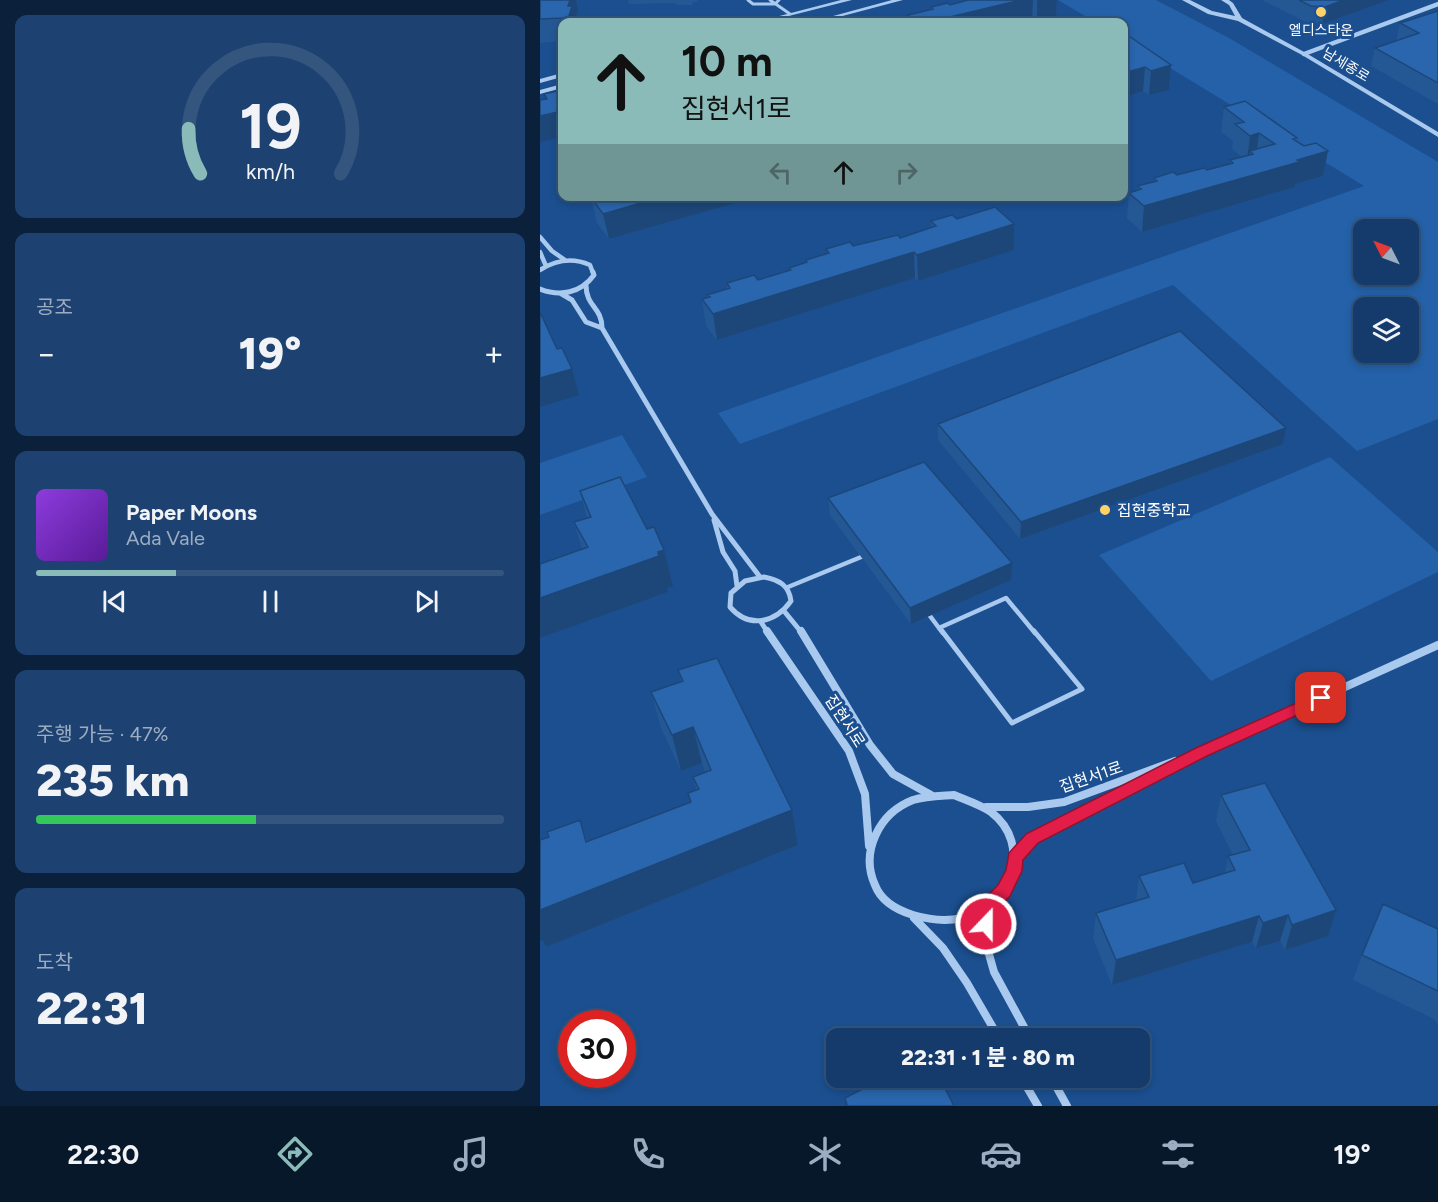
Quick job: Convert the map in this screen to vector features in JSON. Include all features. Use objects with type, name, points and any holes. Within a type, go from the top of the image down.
[{"type":"street","points":[[774,18],[849,0]]},
{"type":"street","points":[[830,18],[900,0]]},
{"type":"street","name":"남세종로","points":[[1185,0],[1210,13],[1240,19],[1304,54],[1438,135]]},
{"type":"street","name":"남세종로","points":[[1224,0],[1231,4],[1240,19]]},
{"type":"street","points":[[1304,54],[1438,4]]},
{"type":"street","points":[[540,81],[558,76]]},
{"type":"street","points":[[540,92],[558,87]]},
{"type":"street","points":[[540,237],[552,251],[565,260]]},
{"type":"street","points":[[540,252],[546,266]]},
{"type":"street","points":[[540,270],[565,260],[575,260],[590,265],[594,275],[586,285],[560,293]]},
{"type":"street","points":[[586,285],[586,297],[602,317],[602,328],[712,514],[760,577]]},
{"type":"street","points":[[540,289],[560,293],[572,300],[586,322],[602,328]]},
{"type":"street","points":[[712,514],[723,552],[735,572],[737,586]]},
{"type":"street","points":[[760,577],[774,578],[788,587],[790,601],[784,611],[771,619],[761,622],[741,619],[730,607],[731,593],[745,581],[760,577]]},
{"type":"street","name":"집현서로","points":[[784,611],[802,632],[870,745],[892,774],[932,796]]},
{"type":"street","name":"집현서로","points":[[761,622],[849,752],[865,794],[869,849]]},
{"type":"street","name":"집현서1로","points":[[1014,858],[1032,838],[1201,752],[1438,645]]},
{"type":"street","name":"집현서1로","points":[[985,807],[1028,807],[1064,802],[1201,752]]},
{"type":"street","points":[[913,918],[938,922],[964,918],[987,908],[1004,891],[1014,871],[1015,849],[1008,829],[995,813],[976,802],[954,795],[932,796],[910,801],[891,813],[877,830],[869,849],[869,870],[876,889],[892,906],[913,918],[943,948],[993,1028]]},
{"type":"street","points":[[987,908],[985,940],[993,972],[1024,1028]]},
{"type":"street","points":[[1028,1088],[1038,1106]]},
{"type":"street","points":[[1058,1088],[1067,1106]]},
{"type":"lane","points":[[748,0],[753,4],[775,4],[779,0]]},
{"type":"lane","points":[[770,0],[790,14]]},
{"type":"lane","points":[[788,587],[868,554]]},
{"type":"lane","points":[[925,611],[1012,723],[1082,689],[1006,598],[939,628]]},
{"type":"shaded area","points":[[1058,0],[1156,0],[1229,38],[1438,162],[1438,419],[1357,451],[1173,285],[740,444],[718,413],[1364,186],[1128,42],[1128,18],[1088,18]]},
{"type":"shaded area","points":[[622,435],[647,477],[540,515],[540,463]]},
{"type":"shaded area","points":[[1330,457],[1438,552],[1438,572],[1211,681],[1099,555]]},
{"type":"building","points":[[540,0],[570,0],[568,6],[572,6],[569,16],[540,19]]},
{"type":"building","points":[[968,0],[1021,0],[946,18],[912,18],[908,15],[933,9],[931,7],[948,3],[950,5]]},
{"type":"building","points":[[1299,0],[1344,0],[1325,7],[1311,6]]},
{"type":"building","points":[[1438,11],[1438,83],[1375,48],[1419,33],[1400,23]]},
{"type":"building","points":[[1128,35],[1171,65],[1151,71],[1145,67],[1128,72]]},
{"type":"building","points":[[558,91],[558,112],[540,116],[540,100],[547,99],[544,94]]},
{"type":"building","points":[[1245,101],[1297,138],[1293,139],[1304,146],[1316,143],[1328,151],[1297,160],[1299,162],[1144,206],[1129,193],[1141,189],[1137,186],[1157,181],[1154,178],[1173,172],[1177,175],[1233,163],[1230,160],[1253,154],[1250,151],[1275,144],[1259,133],[1250,136],[1235,124],[1244,122],[1224,107]]},
{"type":"building","points":[[594,201],[648,201],[603,214]]},
{"type":"building","points":[[995,207],[1014,224],[917,255],[914,252],[713,314],[702,299],[710,297],[707,295],[730,288],[727,283],[754,275],[758,280],[791,270],[789,268],[807,262],[806,260],[829,253],[826,249],[850,242],[853,246],[898,235],[900,238],[936,226],[931,221],[952,215],[957,219]]},
{"type":"building","points":[[540,312],[557,349],[562,348],[572,369],[540,378]]},
{"type":"building","points":[[1180,331],[1286,428],[1021,522],[938,424]]},
{"type":"building","points":[[924,462],[1012,563],[910,608],[828,498]]},
{"type":"building","points":[[620,477],[647,529],[654,527],[664,550],[658,552],[659,556],[540,598],[540,564],[588,547],[574,522],[591,517],[580,491]]},
{"type":"building","points":[[717,658],[792,810],[540,910],[540,840],[549,837],[547,832],[580,820],[586,842],[691,802],[688,793],[699,789],[693,777],[711,770],[693,727],[672,735],[651,692],[683,681],[678,670]]},
{"type":"building","points":[[1265,783],[1336,910],[1292,925],[1288,915],[1263,923],[1259,916],[1116,960],[1096,913],[1149,897],[1139,876],[1184,863],[1193,883],[1235,870],[1228,856],[1250,850],[1221,795]]},
{"type":"building","points":[[1383,904],[1438,929],[1438,991],[1362,955]]},
{"type":"building","points":[[865,1088],[945,1088],[954,1106],[844,1106],[847,1105],[845,1098]]},
{"type":"place","name":"엘디스타운","points":[[1321,12]]},
{"type":"place","name":"집현중학교","points":[[1105,510]]},
{"type":"route","points":[[986,924],[987,908],[1004,891],[1014,871],[1014,858],[1032,838],[1201,752],[1321,698]]}]
